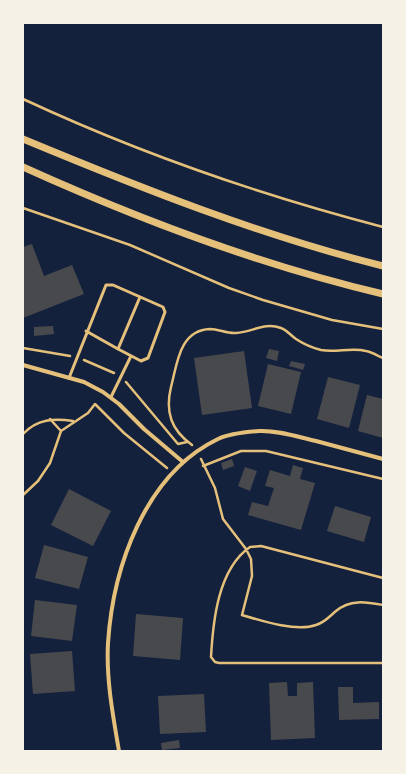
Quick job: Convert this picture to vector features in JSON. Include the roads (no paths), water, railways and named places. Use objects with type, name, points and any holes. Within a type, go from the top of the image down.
[{"type":"street","points":[[23,139],[169,199],[225,219],[330,253],[383,266]]},
{"type":"street","points":[[23,167],[172,228],[239,252],[311,275],[383,294]]},
{"type":"street","points":[[23,365],[94,387],[111,397],[144,429],[183,462]]},
{"type":"street","points":[[119,751],[112,712],[108,644],[115,589],[128,548],[137,528],[148,509],[183,462],[219,438],[261,431],[302,438],[383,459]]},
{"type":"lane","points":[[69,378],[86,331],[106,285],[113,285],[163,307],[165,312],[148,358],[141,361],[86,331]]},
{"type":"lane","points":[[118,349],[140,297]]},
{"type":"lane","points":[[111,397],[131,356]]}]
